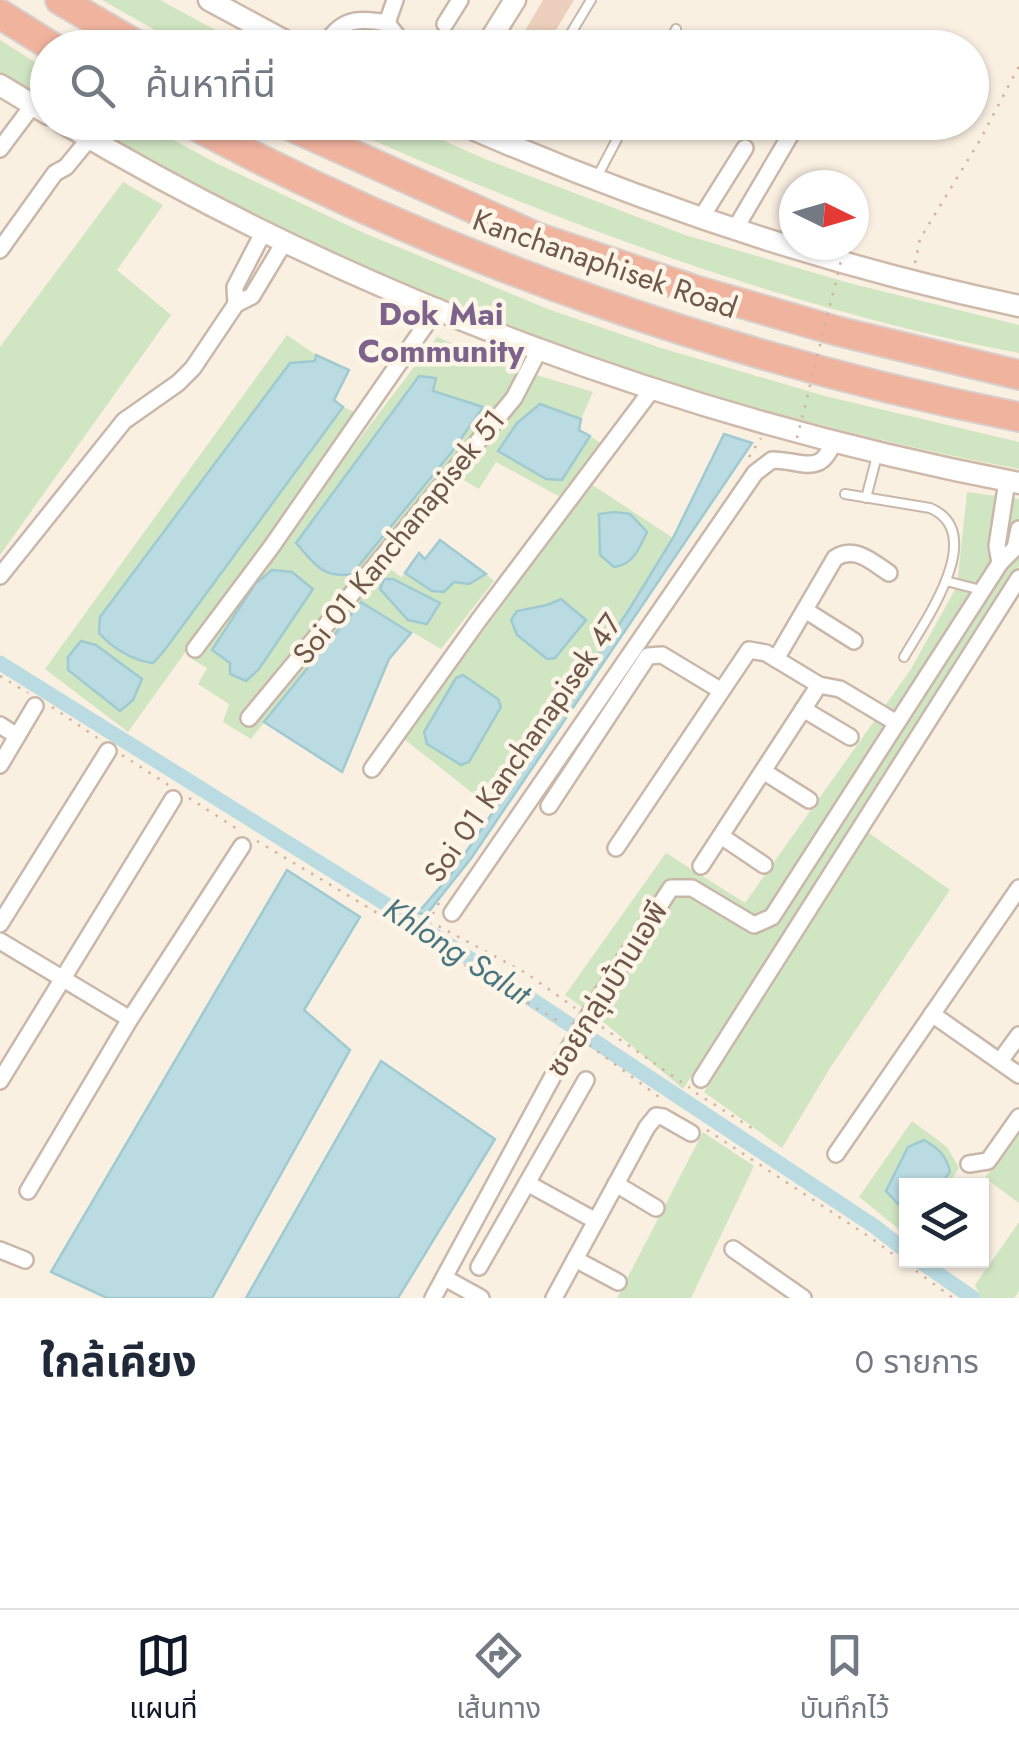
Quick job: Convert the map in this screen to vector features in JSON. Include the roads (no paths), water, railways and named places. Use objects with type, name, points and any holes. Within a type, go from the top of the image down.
[{"type":"highway","points":[[60,0],[111,30]]},
{"type":"highway","points":[[0,14],[30,33]]},
{"type":"highway","name":"Kanchanaphisek Road","points":[[222,140],[308,185],[602,304],[853,379],[1019,417]]},
{"type":"highway","name":"Kanchanaphisek Road","points":[[322,140],[540,238],[766,311],[1019,375]]},
{"type":"main road","points":[[209,0],[265,30]]},
{"type":"main road","points":[[496,30],[515,0]]},
{"type":"main road","points":[[0,85],[30,104]]},
{"type":"main road","points":[[93,140],[285,241],[540,348],[767,422],[1013,482]]},
{"type":"main road","points":[[498,140],[595,181],[734,229],[912,281],[1019,306]]},
{"type":"street","points":[[387,22],[396,0]]},
{"type":"street","points":[[445,24],[460,0]]},
{"type":"street","points":[[339,30],[345,23],[366,19],[387,22],[393,30]]},
{"type":"street","points":[[0,149],[30,120]]},
{"type":"street","points":[[0,250],[55,173],[66,167],[87,140]]},
{"type":"street","points":[[734,229],[787,140]]},
{"type":"street","points":[[700,218],[744,148]]},
{"type":"street","points":[[236,304],[234,287],[264,231]]},
{"type":"street","points":[[0,576],[124,421],[178,384],[193,368],[236,304],[252,296],[285,241]]},
{"type":"street","points":[[195,649],[438,308]]},
{"type":"street","name":"Soi 01 Kanchanapisek 51","points":[[249,718],[514,398],[540,348]]},
{"type":"street","points":[[372,768],[654,388]]},
{"type":"street","points":[[447,906],[755,472],[772,460],[820,463],[829,455],[834,440]]},
{"type":"street","points":[[1000,563],[997,546],[1013,482]]},
{"type":"street","name":"ซอยกลุ่มบ้านเอพี","points":[[433,1298],[560,1061],[674,887],[692,888],[752,924],[772,917],[895,722],[1000,563],[1015,548],[1019,529]]},
{"type":"street","points":[[776,659],[835,558],[844,552],[862,556],[889,573]]},
{"type":"street","points":[[701,1079],[1019,578]]},
{"type":"street","points":[[805,610],[854,641]]},
{"type":"street","points":[[616,848],[748,650],[756,649],[819,685],[840,689],[895,722]]},
{"type":"street","points":[[549,806],[648,656],[662,655],[720,690]]},
{"type":"street","points":[[700,866],[819,685]]},
{"type":"street","points":[[0,765],[40,703]]},
{"type":"street","points":[[804,709],[850,737]]},
{"type":"street","points":[[0,724],[17,736]]},
{"type":"street","points":[[0,924],[107,746]]},
{"type":"street","points":[[763,771],[808,800]]},
{"type":"street","points":[[0,1081],[173,799]]},
{"type":"street","points":[[720,836],[764,865]]},
{"type":"street","points":[[28,1191],[130,1019],[242,846]]},
{"type":"street","points":[[836,1154],[1019,888]]},
{"type":"street","points":[[0,941],[130,1019]]},
{"type":"street","points":[[932,1014],[1019,1074]]},
{"type":"street","points":[[1000,1061],[1019,1035]]},
{"type":"street","points":[[479,1267],[586,1080]]},
{"type":"street","points":[[554,1298],[656,1116],[697,1130]]},
{"type":"street","points":[[969,1164],[988,1161],[1019,1117]]},
{"type":"street","points":[[527,1182],[596,1221]]},
{"type":"street","points":[[616,1184],[656,1208]]},
{"type":"street","points":[[733,1248],[803,1298]]},
{"type":"street","points":[[0,1250],[25,1260]]},
{"type":"street","points":[[575,1259],[618,1282]]},
{"type":"street","points":[[445,1278],[480,1298]]},
{"type":"lane","points":[[573,30],[591,0]]},
{"type":"lane","points":[[595,181],[617,140]]},
{"type":"lane","points":[[866,498],[878,451]]},
{"type":"lane","points":[[845,494],[930,508],[943,514],[952,525],[954,542],[946,581],[904,657]]},
{"type":"lane","points":[[946,581],[982,590]]},
{"type":"water","points":[[316,355],[349,370],[334,400],[343,407],[153,663],[116,648],[99,633],[100,617],[290,363],[315,361]]},
{"type":"water","points":[[419,376],[436,378],[433,391],[483,407],[451,453],[352,574],[326,572],[296,543]]},
{"type":"water","points":[[540,404],[581,419],[579,430],[590,436],[562,480],[546,479],[498,451],[517,423]]},
{"type":"water","points":[[724,434],[752,443],[472,857],[426,915],[414,912],[452,873],[630,608],[673,538]]},
{"type":"water","points":[[599,514],[630,514],[647,532],[631,559],[614,567],[600,555]]},
{"type":"water","points":[[440,540],[486,574],[469,584],[454,582],[444,592],[432,591],[405,573],[419,553],[425,559]]},
{"type":"water","points":[[272,570],[292,572],[313,589],[259,669],[246,681],[230,674],[230,663],[212,650],[255,584]]},
{"type":"water","points":[[384,579],[393,579],[440,603],[427,624],[408,620],[380,589]]},
{"type":"water","points":[[561,599],[586,620],[555,658],[547,659],[517,635],[511,620],[517,611]]},
{"type":"water","points":[[361,602],[411,633],[389,659],[342,772],[264,722]]},
{"type":"water","points":[[81,641],[96,645],[142,679],[133,700],[120,711],[68,670],[68,657]]},
{"type":"water","points":[[463,675],[498,699],[501,707],[469,762],[461,765],[427,744],[424,732],[456,678]]},
{"type":"water","points":[[287,870],[360,917],[304,1010],[350,1050],[212,1298],[107,1298],[51,1272]]},
{"type":"water","points":[[381,1061],[495,1139],[398,1298],[246,1298]]},
{"type":"water","points":[[924,1140],[941,1153],[950,1172],[945,1178],[899,1178],[899,1205],[886,1191],[908,1147]]},
{"type":"waterway","name":"Khlong Salut","points":[[0,663],[416,923],[899,1246]]},
{"type":"waterway","name":"Khlong Salut","points":[[930,1268],[973,1298]]},
{"type":"district","name":"Dok Mai Community","points":[[441,332]]}]
